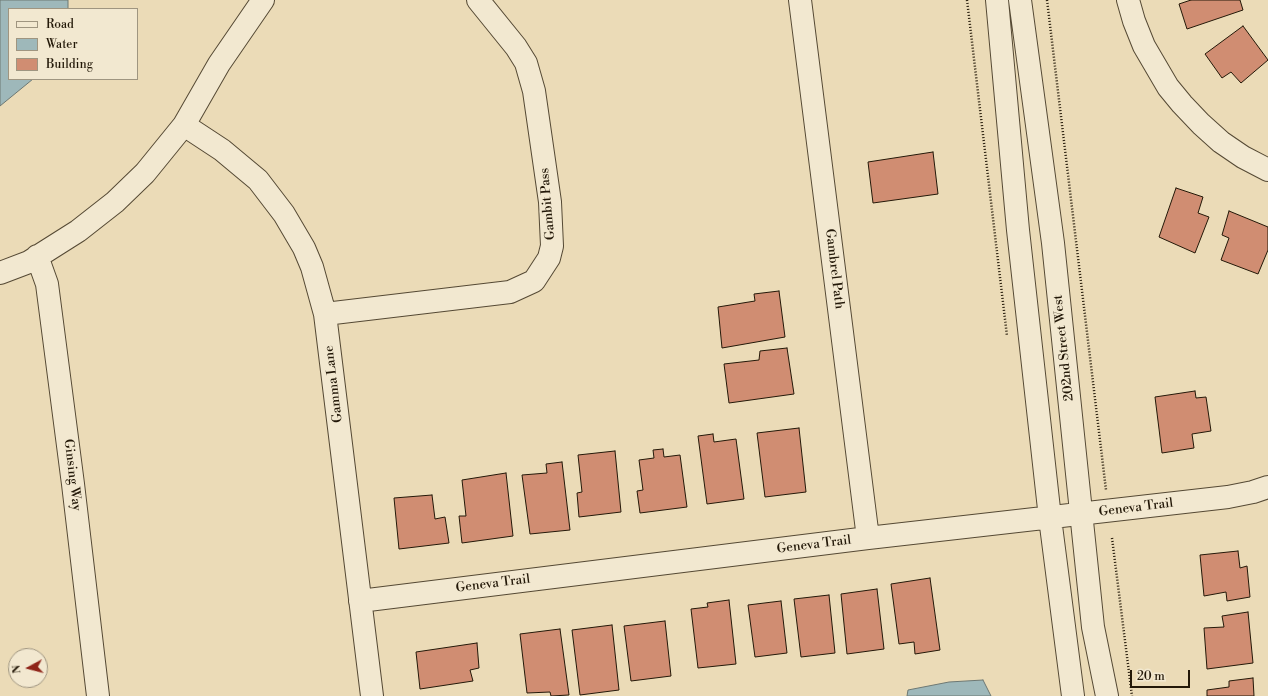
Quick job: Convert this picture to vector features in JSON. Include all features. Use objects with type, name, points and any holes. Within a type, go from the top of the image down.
[{"type":"street","name":"Gambit Pass","points":[[325,314],[510,292],[534,281],[549,258],[552,246],[550,208],[534,91],[526,63],[516,47],[478,0]]},
{"type":"street","name":"Gambrel Path","points":[[800,0],[868,538]]},
{"type":"street","points":[[997,0],[1018,230],[1050,518],[1073,696]]},
{"type":"street","name":"202nd Street West","points":[[1020,0],[1053,243],[1093,626],[1107,696]]},
{"type":"street","points":[[1128,0],[1144,46],[1168,87],[1182,104],[1221,142],[1243,157],[1268,170]]},
{"type":"street","points":[[0,273],[37,256],[78,231],[114,202],[145,173],[184,125],[219,64],[261,1]]},
{"type":"street","name":"Gamma Lane","points":[[184,125],[222,150],[245,168],[270,195],[304,248],[312,267],[325,314],[372,696]]},
{"type":"street","name":"Ginsing Way","points":[[37,256],[47,284],[73,484],[98,696]]},
{"type":"street","name":"Geneva Trail","points":[[360,601],[868,538],[1228,497],[1253,492],[1268,487]]},
{"type":"path","points":[[1047,0],[1107,493]]},
{"type":"path","points":[[1112,538],[1132,696]]},
{"type":"water","points":[[0,0],[68,0],[68,8],[8,8],[8,80],[32,80],[0,106]]},
{"type":"water","points":[[983,680],[991,696],[907,696],[908,690],[949,682]]},
{"type":"building","points":[[1191,0],[1240,0],[1243,10],[1187,29],[1179,4]]},
{"type":"building","points":[[1243,26],[1268,60],[1241,83],[1231,72],[1222,78],[1205,54]]},
{"type":"building","points":[[933,152],[938,194],[873,203],[868,162]]},
{"type":"building","points":[[1176,188],[1203,197],[1198,213],[1209,217],[1195,253],[1159,237]]},
{"type":"building","points":[[1229,211],[1268,227],[1268,250],[1258,274],[1221,260],[1229,238],[1222,235]]},
{"type":"building","points":[[779,291],[785,337],[722,348],[718,307],[755,301],[754,294]]},
{"type":"building","points":[[787,348],[794,394],[729,403],[724,364],[759,360],[760,351]]},
{"type":"building","points":[[1195,391],[1196,398],[1206,397],[1211,431],[1192,434],[1194,448],[1162,453],[1155,397]]},
{"type":"building","points":[[799,428],[806,492],[765,497],[757,433]]},
{"type":"building","points":[[713,434],[714,442],[736,439],[744,499],[707,504],[698,436]]},
{"type":"building","points":[[663,449],[664,457],[680,455],[687,507],[640,513],[637,491],[643,490],[639,460],[654,458],[653,450]]},
{"type":"building","points":[[615,451],[621,512],[579,517],[577,493],[582,492],[578,455]]},
{"type":"building","points":[[562,462],[570,530],[530,534],[522,475],[547,473],[546,464]]},
{"type":"building","points":[[506,473],[513,536],[462,543],[459,516],[466,516],[462,480]]},
{"type":"building","points":[[432,495],[435,519],[445,517],[449,543],[399,549],[394,498]]},
{"type":"building","points":[[1238,551],[1240,568],[1247,566],[1250,597],[1227,601],[1226,592],[1204,596],[1200,555]]},
{"type":"building","points":[[930,578],[940,650],[915,654],[914,642],[899,644],[891,584]]},
{"type":"building","points":[[877,589],[884,649],[847,654],[841,594]]},
{"type":"building","points":[[829,595],[835,653],[801,657],[794,599]]},
{"type":"building","points":[[729,600],[736,664],[698,668],[691,609],[708,607],[707,603]]},
{"type":"building","points":[[781,601],[787,653],[755,657],[748,605]]},
{"type":"building","points":[[1248,612],[1253,663],[1207,669],[1204,628],[1224,627],[1222,616]]},
{"type":"building","points":[[665,621],[671,676],[631,681],[624,626]]},
{"type":"building","points":[[612,625],[619,690],[580,695],[572,630]]},
{"type":"building","points":[[560,629],[569,695],[551,696],[550,692],[527,693],[520,634]]},
{"type":"building","points":[[477,643],[479,668],[470,670],[473,681],[420,689],[416,652]]},
{"type":"building","points":[[1253,678],[1254,696],[1207,696],[1207,690],[1229,687],[1229,681]]}]
